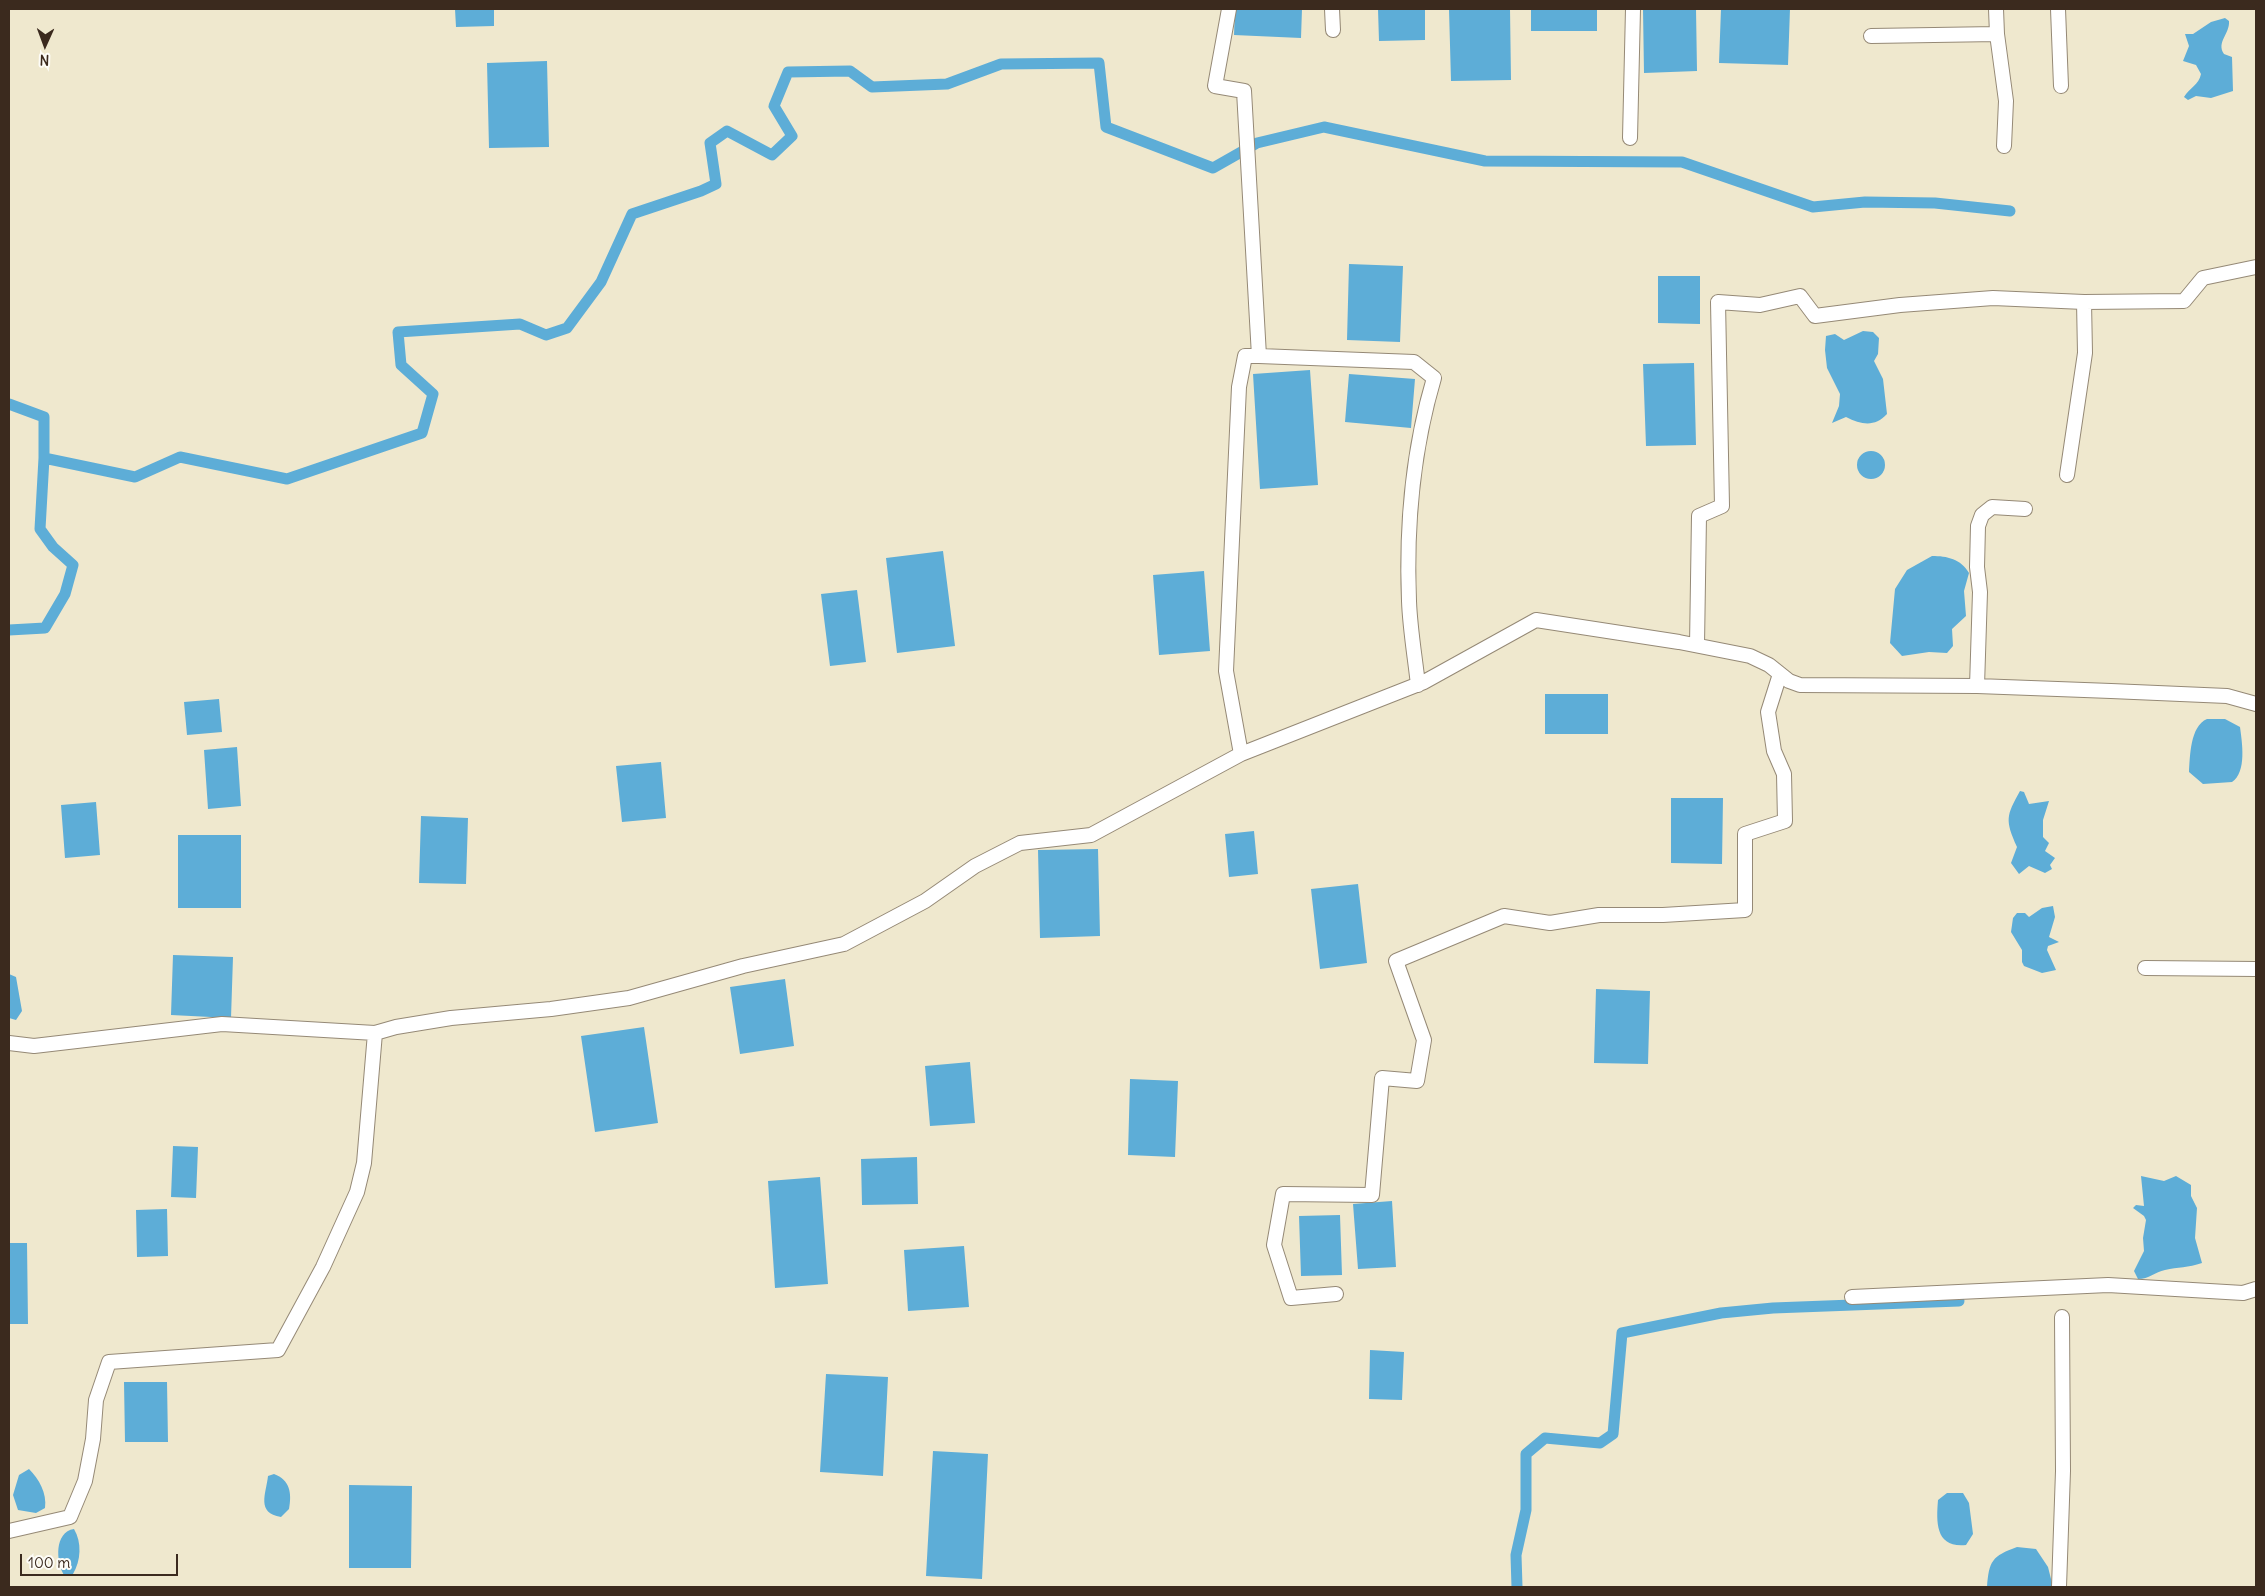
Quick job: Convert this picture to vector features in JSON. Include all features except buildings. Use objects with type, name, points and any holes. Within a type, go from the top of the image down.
[{"type":"street","points":[[1229,9],[1214,86],[1244,91],[1246,162],[1259,356]]},
{"type":"street","points":[[1332,9],[1333,30]]},
{"type":"street","points":[[1630,138],[1633,9]]},
{"type":"street","points":[[1996,9],[1997,34],[2006,101],[2004,146]]},
{"type":"street","points":[[2058,9],[2061,86]]},
{"type":"street","points":[[1871,36],[1997,34]]},
{"type":"street","points":[[1696,645],[1699,516],[1722,506],[1718,302],[1760,305],[1800,296],[1815,316],[1926,302],[1993,298],[2084,302],[2184,301],[2203,278],[2256,266]]},
{"type":"street","points":[[2066,475],[2085,353],[2084,302]]},
{"type":"street","points":[[1240,754],[1226,670],[1239,387],[1245,356],[1414,362],[1434,378],[1423,418],[1409,534],[1409,602],[1418,685]]},
{"type":"street","points":[[1977,686],[1980,592],[1977,567],[1978,526],[1982,515],[1992,507],[2025,509]]},
{"type":"street","points":[[9,1043],[34,1046],[222,1024],[375,1033],[396,1027],[451,1018],[551,1009],[628,998],[743,966],[844,944],[925,901],[975,866],[1020,843],[1091,835],[1240,754],[1418,685],[1536,620],[1696,645],[1750,656],[1800,685],[1977,686],[2227,696],[2256,704]]},
{"type":"street","points":[[1336,1294],[1291,1298],[1274,1245],[1284,1194],[1372,1195],[1382,1078],[1417,1081],[1424,1040],[1396,961],[1504,916],[1550,923],[1599,915],[1663,915],[1745,910],[1745,834],[1785,821],[1784,774],[1774,751],[1768,712],[1780,674]]},
{"type":"street","points":[[2145,968],[2256,969]]},
{"type":"street","points":[[9,1531],[70,1517],[85,1481],[93,1439],[96,1400],[109,1362],[278,1350],[304,1298],[323,1267],[357,1192],[364,1163],[375,1033]]},
{"type":"street","points":[[1852,1297],[2108,1285],[2243,1293],[2256,1289]]},
{"type":"street","points":[[2059,1587],[2062,1471],[2062,1317]]},
{"type":"water","points":[[455,9],[494,9],[494,26],[456,27]]},
{"type":"water","points":[[1235,9],[1302,9],[1301,38],[1234,35]]},
{"type":"water","points":[[1378,9],[1425,9],[1425,40],[1379,41]]},
{"type":"water","points":[[1449,9],[1510,9],[1511,80],[1451,81]]},
{"type":"water","points":[[1531,9],[1597,9],[1597,31],[1531,31]]},
{"type":"water","points":[[1643,9],[1696,9],[1697,71],[1644,73]]},
{"type":"water","points":[[1721,9],[1790,9],[1788,65],[1719,63]]},
{"type":"water","points":[[2225,18],[2229,21],[2229,26],[2222,42],[2222,50],[2224,54],[2232,57],[2233,91],[2211,98],[2196,96],[2188,100],[2184,97],[2198,81],[2201,74],[2196,65],[2183,61],[2189,46],[2185,34],[2193,34],[2211,22]]},
{"type":"water","points":[[547,61],[549,147],[489,148],[487,63]]},
{"type":"water","points":[[1349,264],[1403,266],[1400,342],[1347,340]]},
{"type":"water","points":[[1658,276],[1700,276],[1700,324],[1658,323]]},
{"type":"water","points":[[1863,331],[1873,332],[1879,338],[1878,354],[1874,361],[1883,379],[1887,414],[1873,423],[1857,422],[1846,417],[1832,423],[1839,406],[1840,394],[1827,368],[1826,336],[1835,334],[1844,340]]},
{"type":"water","points":[[1694,363],[1696,445],[1646,446],[1643,364]]},
{"type":"water","points":[[1310,370],[1318,485],[1260,489],[1253,374]]},
{"type":"water","points":[[1349,374],[1415,379],[1411,428],[1345,422]]},
{"type":"water","points":[[1871,451],[1881,455],[1885,465],[1881,475],[1871,479],[1861,475],[1857,465],[1861,455]]},
{"type":"water","points":[[943,551],[955,646],[897,653],[886,558]]},
{"type":"water","points":[[1932,556],[1958,561],[1969,573],[1964,591],[1966,616],[1952,629],[1953,646],[1947,653],[1929,652],[1902,656],[1890,643],[1895,589],[1907,570]]},
{"type":"water","points":[[1204,571],[1210,651],[1159,655],[1153,575]]},
{"type":"water","points":[[857,590],[866,662],[830,666],[821,594]]},
{"type":"water","points":[[1545,694],[1608,694],[1608,734],[1545,734]]},
{"type":"water","points":[[219,699],[222,732],[187,735],[184,702]]},
{"type":"water","points":[[2207,719],[2225,719],[2240,727],[2242,764],[2237,777],[2232,782],[2203,784],[2189,772],[2194,735],[2201,723]]},
{"type":"water","points":[[237,747],[241,806],[208,809],[204,750]]},
{"type":"water","points":[[661,762],[666,818],[622,822],[616,766]]},
{"type":"water","points":[[2020,791],[2024,792],[2029,804],[2049,801],[2043,820],[2043,837],[2049,843],[2045,851],[2055,858],[2050,865],[2052,869],[2045,873],[2029,866],[2019,874],[2011,863],[2017,847],[2010,830],[2009,818],[2012,806]]},
{"type":"water","points":[[1671,798],[1723,798],[1722,864],[1671,863]]},
{"type":"water","points":[[96,802],[100,855],[65,858],[61,805]]},
{"type":"water","points":[[421,816],[468,818],[466,884],[419,883]]},
{"type":"water","points":[[1254,831],[1258,874],[1229,877],[1225,834]]},
{"type":"water","points":[[178,835],[241,835],[241,908],[178,908]]},
{"type":"water","points":[[1098,849],[1100,936],[1040,938],[1038,850]]},
{"type":"water","points":[[1358,884],[1367,963],[1320,969],[1311,889]]},
{"type":"water","points":[[2053,906],[2055,917],[2049,937],[2059,942],[2048,946],[2047,950],[2056,970],[2042,973],[2024,966],[2022,950],[2011,932],[2013,918],[2017,913],[2025,913],[2029,917],[2042,908]]},
{"type":"water","points":[[173,955],[233,957],[231,1018],[171,1015]]},
{"type":"water","points":[[9,974],[16,977],[22,1011],[16,1020],[9,1018]]},
{"type":"water","points":[[785,979],[794,1046],[740,1054],[730,987]]},
{"type":"water","points":[[1596,989],[1650,991],[1648,1064],[1594,1063]]},
{"type":"water","points":[[644,1027],[658,1123],[595,1132],[581,1036]]},
{"type":"water","points":[[970,1062],[975,1123],[930,1126],[925,1066]]},
{"type":"water","points":[[1130,1079],[1178,1081],[1175,1157],[1128,1155]]},
{"type":"water","points":[[173,1146],[198,1147],[196,1198],[171,1197]]},
{"type":"water","points":[[917,1157],[918,1204],[862,1205],[861,1159]]},
{"type":"water","points":[[2141,1176],[2164,1181],[2176,1176],[2191,1185],[2191,1196],[2197,1208],[2195,1238],[2202,1263],[2165,1270],[2138,1279],[2134,1271],[2144,1251],[2143,1238],[2146,1220],[2144,1216],[2133,1208],[2136,1205],[2144,1206]]},
{"type":"water","points":[[820,1177],[828,1284],[775,1288],[768,1181]]},
{"type":"water","points":[[1392,1201],[1396,1267],[1358,1269],[1353,1204]]},
{"type":"water","points":[[167,1209],[168,1256],[137,1257],[136,1210]]},
{"type":"water","points":[[1340,1215],[1342,1275],[1301,1276],[1299,1216]]},
{"type":"water","points":[[9,1243],[27,1243],[28,1324],[9,1324]]},
{"type":"water","points":[[964,1246],[969,1307],[908,1311],[904,1250]]},
{"type":"water","points":[[1370,1350],[1404,1352],[1402,1400],[1369,1399]]},
{"type":"water","points":[[826,1374],[888,1377],[883,1476],[820,1472]]},
{"type":"water","points":[[124,1382],[167,1382],[168,1442],[125,1442]]},
{"type":"water","points":[[933,1451],[988,1454],[982,1579],[926,1576]]},
{"type":"water","points":[[29,1469],[39,1482],[45,1497],[45,1508],[36,1513],[18,1510],[13,1495],[19,1475]]},
{"type":"water","points":[[274,1474],[287,1483],[290,1492],[289,1509],[281,1517],[273,1515],[268,1511],[264,1502],[268,1476]]},
{"type":"water","points":[[349,1485],[412,1486],[411,1568],[349,1568]]},
{"type":"water","points":[[1947,1493],[1963,1493],[1969,1503],[1973,1534],[1966,1545],[1949,1543],[1940,1533],[1937,1518],[1938,1500]]},
{"type":"water","points":[[74,1529],[79,1546],[78,1563],[73,1574],[64,1575],[59,1563],[58,1548],[63,1536],[68,1531]]},
{"type":"water","points":[[2017,1547],[2036,1549],[2048,1567],[2053,1587],[1987,1587],[1989,1571],[1993,1561],[2002,1553]]},
{"type":"waterway","points":[[44,458],[135,477],[180,457],[287,479],[422,433],[433,394],[401,365],[398,332],[520,324],[546,335],[567,328],[601,282],[632,214],[701,191],[716,184],[710,143],[727,131],[772,155],[792,136],[774,106],[788,72],[850,71],[872,87],[947,84],[1001,64],[1099,63],[1106,127],[1213,168],[1257,143],[1324,127],[1485,161],[1682,162],[1813,207],[1865,202],[1935,203],[2010,211]]},
{"type":"waterway","points":[[9,404],[44,417],[40,529],[53,547],[73,565],[65,594],[45,628],[9,630]]},
{"type":"waterway","points":[[1517,1587],[1516,1555],[1526,1510],[1526,1454],[1545,1438],[1600,1443],[1613,1434],[1622,1333],[1721,1313],[1773,1308],[1959,1301]]}]
